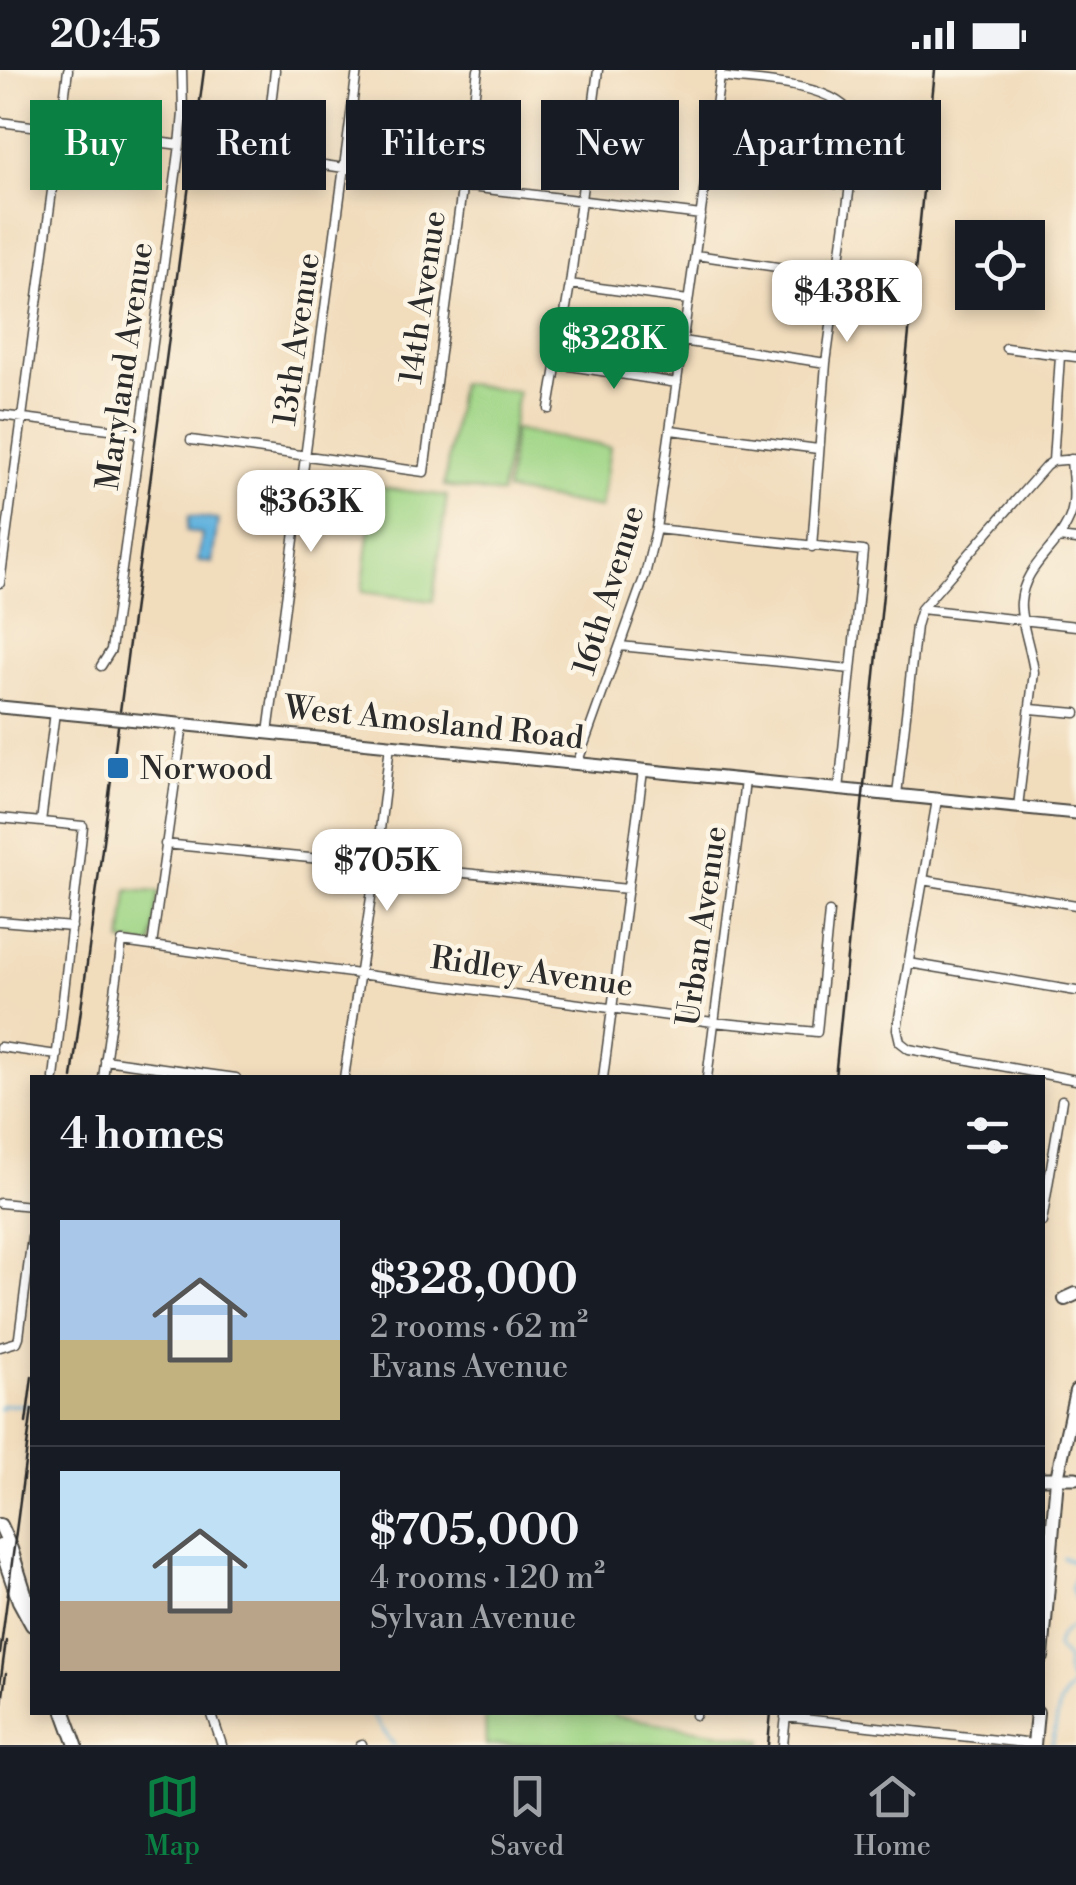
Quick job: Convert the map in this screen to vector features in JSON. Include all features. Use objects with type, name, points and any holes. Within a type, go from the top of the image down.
[{"type":"main road","points":[[1046,1576],[1058,1478],[1076,1391]]},
{"type":"main road","points":[[0,1525],[8,1566]]},
{"type":"main road","points":[[0,1546],[8,1566],[22,1579],[30,1609]]},
{"type":"main road","points":[[22,1579],[30,1616]]},
{"type":"main road","points":[[65,1715],[76,1745]]},
{"type":"main road","points":[[1034,1744],[1037,1715]]},
{"type":"street","points":[[64,100],[68,70]]},
{"type":"street","name":"Maryland Avenue","points":[[101,666],[110,650],[141,433],[180,145],[182,70]]},
{"type":"street","points":[[275,70],[265,156],[344,168]]},
{"type":"street","name":"13th Avenue","points":[[268,733],[357,70]]},
{"type":"street","name":"14th Avenue","points":[[474,100],[478,70]]},
{"type":"street","points":[[549,409],[598,70]]},
{"type":"street","points":[[720,74],[814,91],[838,100]]},
{"type":"street","name":"16th Avenue","points":[[717,100],[720,74]]},
{"type":"street","points":[[0,122],[30,125]]},
{"type":"street","points":[[162,142],[180,145]]},
{"type":"street","points":[[0,583],[53,190]]},
{"type":"street","name":"14th Avenue","points":[[306,456],[424,472],[461,190]]},
{"type":"street","points":[[502,190],[701,215]]},
{"type":"street","name":"16th Avenue","points":[[577,764],[644,576],[656,529],[705,190]]},
{"type":"street","points":[[812,547],[826,363],[849,190]]},
{"type":"street","points":[[696,255],[838,276]]},
{"type":"street","points":[[570,284],[688,300]]},
{"type":"street","points":[[682,341],[826,363]]},
{"type":"street","points":[[1006,348],[1076,358]]},
{"type":"street","points":[[897,795],[921,610],[1052,461],[1060,356]]},
{"type":"street","points":[[557,364],[677,383]]},
{"type":"street","points":[[0,415],[141,433]]},
{"type":"street","points":[[671,430],[818,449]]},
{"type":"street","points":[[190,440],[306,456]]},
{"type":"street","points":[[1018,807],[1034,672],[1020,606],[1034,565],[1058,538],[1072,511],[1074,459],[1052,461]]},
{"type":"street","points":[[656,529],[863,551],[839,790]]},
{"type":"street","points":[[1058,538],[1076,540]]},
{"type":"street","points":[[921,610],[1076,626]]},
{"type":"street","points":[[620,646],[851,670]]},
{"type":"street","name":"West Amosland Road","points":[[0,707],[1076,813]]},
{"type":"street","points":[[1031,709],[1076,713]]},
{"type":"street","points":[[41,822],[55,712]]},
{"type":"street","points":[[152,946],[182,725]]},
{"type":"street","points":[[344,1075],[390,745]]},
{"type":"street","points":[[603,1075],[643,770]]},
{"type":"street","name":"Urban Avenue","points":[[706,1075],[746,781]]},
{"type":"street","points":[[937,800],[896,1030],[900,1042],[909,1049],[1076,1080]]},
{"type":"street","points":[[0,818],[84,826],[54,1075]]},
{"type":"street","points":[[164,844],[628,889]]},
{"type":"street","points":[[923,880],[1076,905]]},
{"type":"street","name":"Ridley Avenue","points":[[105,1060],[122,942],[713,1022],[817,1032],[829,912]]},
{"type":"street","points":[[0,920],[72,927]]},
{"type":"street","points":[[908,963],[1076,990]]},
{"type":"street","points":[[0,1047],[57,1054]]},
{"type":"street","points":[[103,1075],[105,1060],[214,1075]]},
{"type":"street","points":[[1045,1204],[1062,1100]]},
{"type":"street","points":[[0,1202],[30,1206]]},
{"type":"street","points":[[0,1348],[17,1342],[19,1337],[30,1253]]},
{"type":"street","points":[[1045,1478],[1076,1478]]},
{"type":"street","points":[[212,1715],[222,1745]]},
{"type":"street","points":[[782,1745],[786,1715],[1034,1744]]},
{"type":"green space","points":[[460,383],[518,392],[501,494],[444,486]]},
{"type":"green space","points":[[514,430],[610,447],[601,508],[506,491]]},
{"type":"green space","points":[[375,487],[447,496],[433,601],[362,592]]},
{"type":"green space","points":[[128,890],[159,892],[152,946],[122,942]]},
{"type":"green space","points":[[485,1715],[615,1715],[763,1740],[762,1745],[486,1745]]},
{"type":"water","points":[[189,516],[218,520],[212,563],[198,561],[202,534],[187,531]]},
{"type":"waterway","points":[[0,1409],[3,1405],[30,1405]]},
{"type":"waterway","points":[[1063,1557],[1076,1563]]},
{"type":"waterway","points":[[1076,1575],[1071,1587],[1076,1600]]},
{"type":"waterway","points":[[1052,1745],[1060,1703],[1073,1685],[1066,1672],[1067,1660],[1057,1648],[1063,1633],[1076,1624]]},
{"type":"waterway","points":[[372,1715],[394,1745]]},
{"type":"railway","points":[[72,1075],[204,70]]},
{"type":"railway","points":[[835,1075],[935,70]]},
{"type":"railway","points":[[26,1423],[30,1392]]},
{"type":"railway","points":[[0,1654],[30,1424]]},
{"type":"railway","points":[[0,1685],[6,1641]]},
{"type":"railway","points":[[0,1718],[6,1673]]},
{"type":"railway","points":[[768,1745],[771,1715]]},
{"type":"place","name":"Norwood","points":[[118,768]]}]
